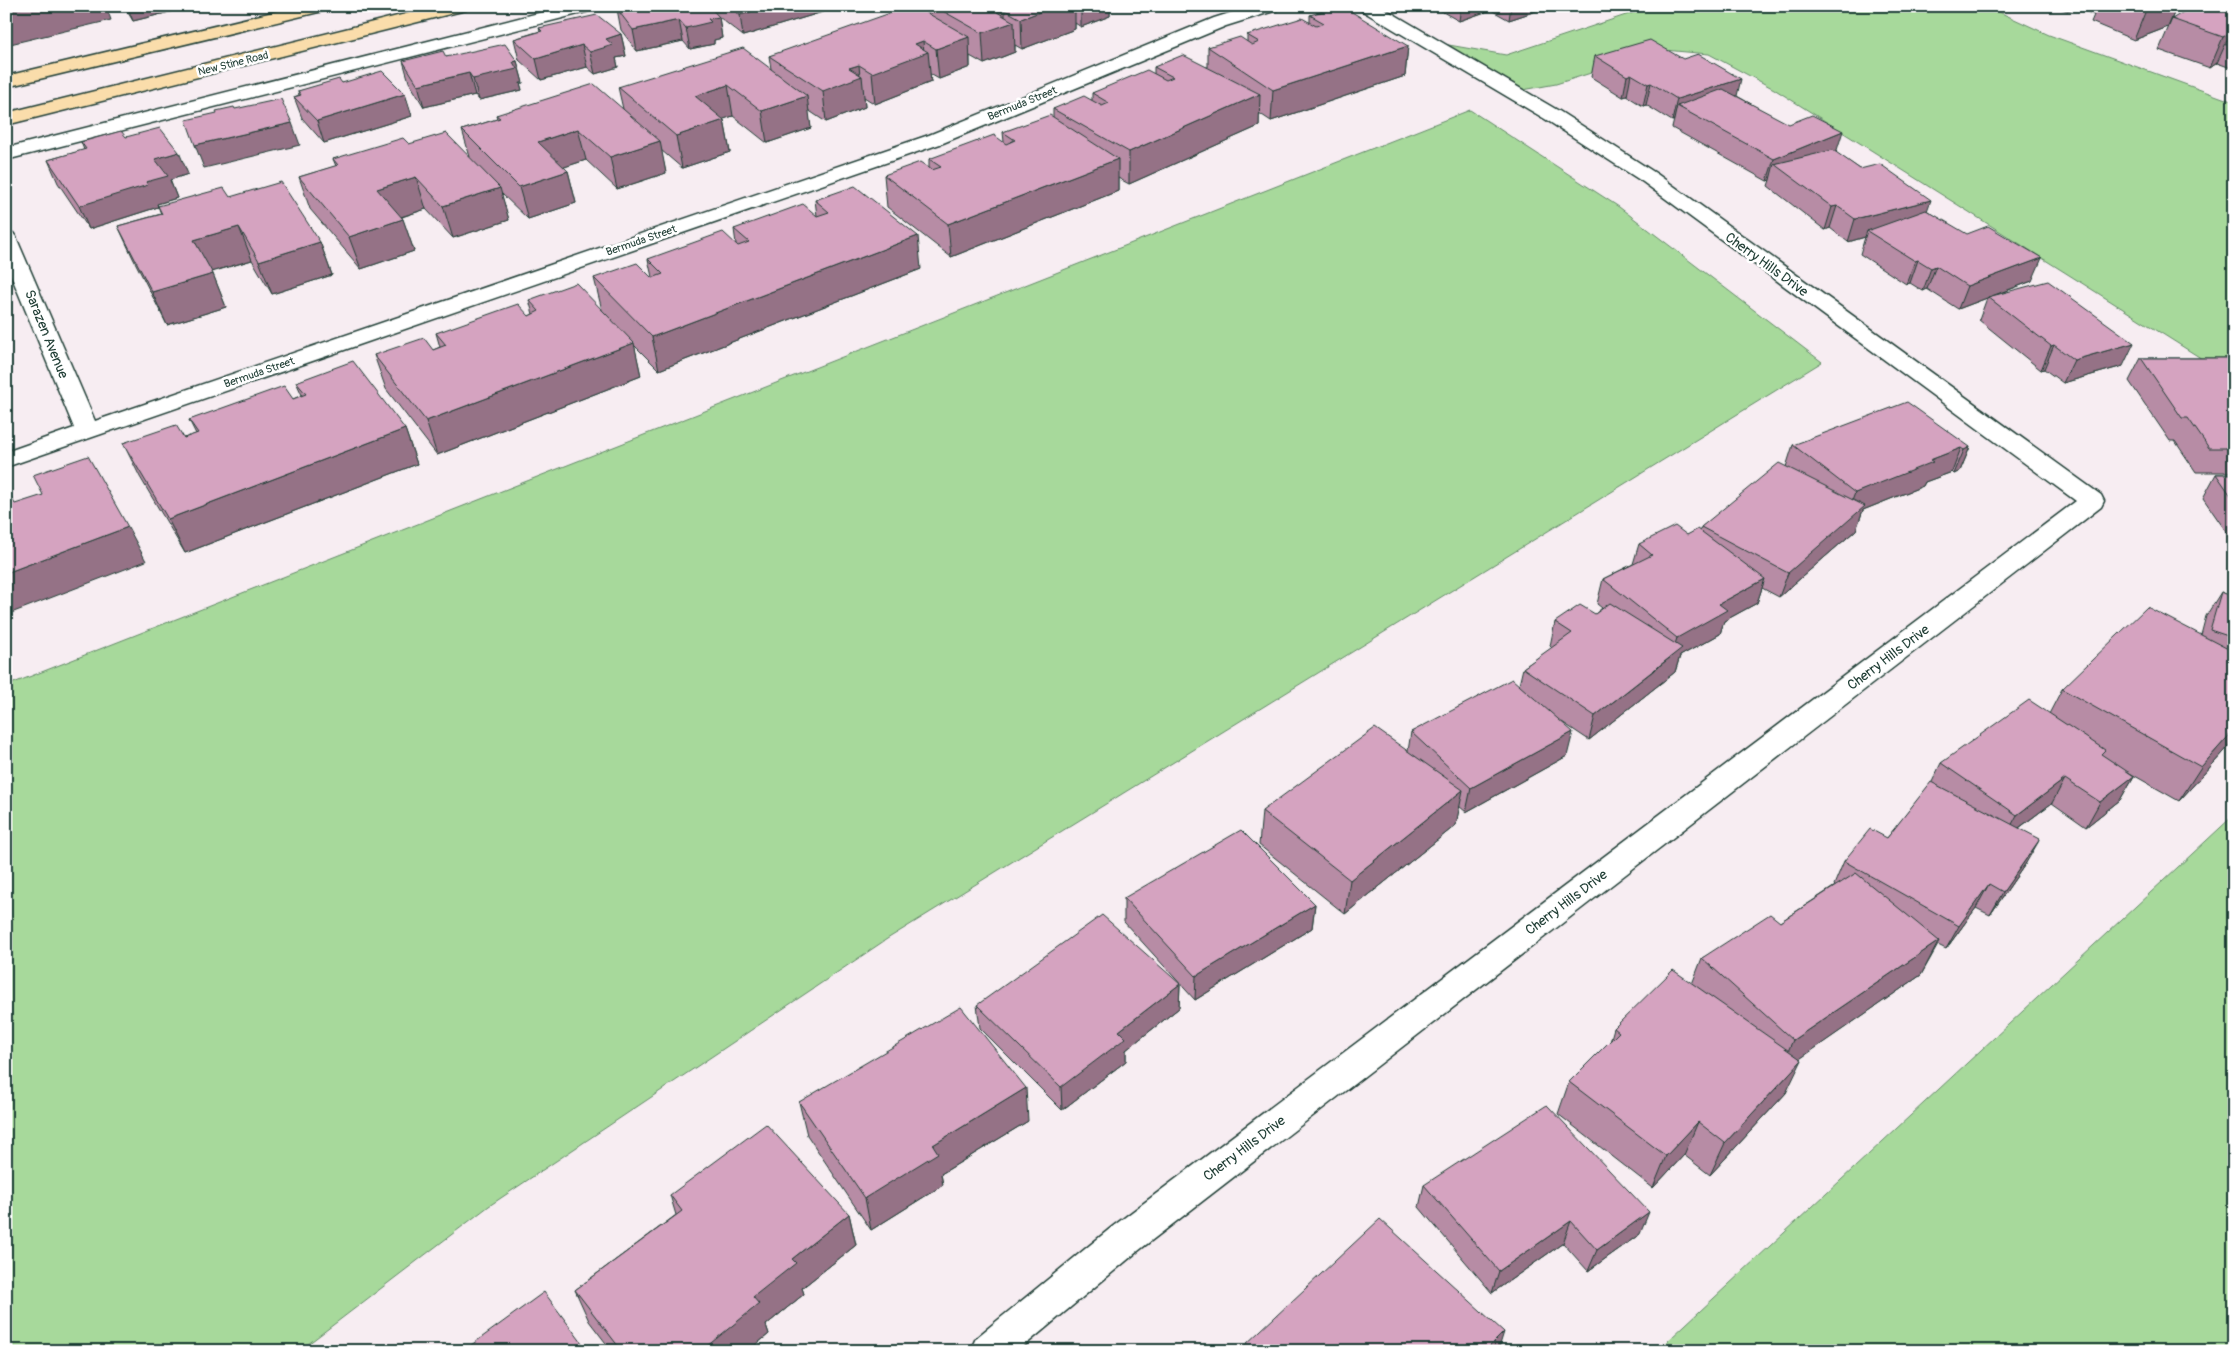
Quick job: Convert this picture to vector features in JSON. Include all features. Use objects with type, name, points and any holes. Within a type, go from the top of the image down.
[{"type":"main road","points":[[6,82],[321,6]]},
{"type":"main road","name":"New Stine Road","points":[[6,119],[460,6]]},
{"type":"street","points":[[6,154],[588,6]]},
{"type":"street","name":"Bermuda Street","points":[[6,460],[936,138],[1220,22],[1271,6]]},
{"type":"street","name":"Cherry Hills Drive","points":[[989,1351],[1125,1239],[2092,502],[1650,178],[1552,115],[1367,6]]},
{"type":"street","name":"Sarazen Avenue","points":[[6,236],[87,432]]},
{"type":"green space","points":[[1653,6],[1986,6],[2049,35],[2234,102],[2234,379],[1774,89],[1709,54],[1664,50],[1556,84],[1512,92],[1426,41],[1506,55]]},
{"type":"green space","points":[[1470,110],[1619,207],[1822,362],[887,939],[489,1206],[299,1351],[6,1351],[6,686]]},
{"type":"green space","points":[[2234,815],[2234,1351],[1657,1351]]},
{"type":"building","points":[[6,6],[29,6],[6,11]]},
{"type":"building","points":[[628,6],[709,6],[719,17],[708,19],[711,22],[686,28],[679,20],[633,30],[617,9]]},
{"type":"building","points":[[728,6],[769,6],[740,15]]},
{"type":"building","points":[[910,6],[915,6],[969,37],[936,49],[923,41],[915,44],[928,52],[872,73],[859,65],[849,68],[862,76],[823,91],[769,56]]},
{"type":"building","points":[[934,6],[1055,6],[1021,19],[1005,10],[997,12],[1014,22],[982,33]]},
{"type":"building","points":[[1342,6],[1408,46],[1273,90],[1208,47],[1240,37],[1252,45],[1259,42],[1247,35],[1302,18],[1316,26],[1324,23],[1310,15]]},
{"type":"building","points":[[2137,6],[2157,6],[2146,10]]},
{"type":"building","points":[[2193,6],[2209,6],[2220,10],[2225,6],[2234,7],[2234,33],[2231,32],[2223,37],[2172,19]]},
{"type":"building","points":[[597,15],[621,34],[606,39],[613,45],[590,52],[582,45],[536,59],[514,39],[542,31],[539,28]]},
{"type":"building","points":[[1650,40],[1683,59],[1698,54],[1741,79],[1677,99],[1651,83],[1648,84],[1631,74],[1627,76],[1595,56]]},
{"type":"building","points":[[505,44],[517,61],[513,62],[517,69],[473,79],[469,73],[418,85],[403,61],[443,51],[446,57]]},
{"type":"building","points":[[743,48],[807,96],[762,111],[728,85],[695,96],[724,120],[676,136],[618,87]]},
{"type":"building","points":[[1183,55],[1260,94],[1129,152],[1053,109],[1084,96],[1102,106],[1109,103],[1092,93],[1147,70],[1166,80],[1173,77],[1154,67]]},
{"type":"building","points":[[382,71],[405,94],[317,121],[294,97],[301,95],[298,91],[339,79],[342,83]]},
{"type":"building","points":[[594,84],[660,141],[610,157],[578,129],[538,142],[568,171],[519,187],[462,130],[500,118],[496,115]]},
{"type":"building","points":[[1723,89],[1789,124],[1812,115],[1843,131],[1774,159],[1677,106]]},
{"type":"building","points":[[281,99],[292,123],[195,145],[186,120],[234,107],[235,109]]},
{"type":"building","points":[[1050,115],[1118,159],[948,224],[884,175],[920,162],[932,170],[941,167],[929,159],[994,135],[1006,144],[1015,140],[1003,132]]},
{"type":"building","points":[[160,128],[179,152],[155,159],[168,176],[146,182],[148,185],[79,206],[48,160],[86,149],[81,142],[121,131],[126,137]]},
{"type":"building","points":[[446,133],[500,188],[443,206],[416,177],[377,189],[403,219],[349,237],[299,177],[338,165],[333,159],[403,138],[409,144]]},
{"type":"building","points":[[1833,150],[1860,169],[1880,164],[1931,200],[1855,219],[1837,206],[1832,207],[1774,164]]},
{"type":"building","points":[[281,182],[320,242],[259,261],[239,227],[194,240],[213,274],[152,292],[118,226],[162,214],[158,206],[224,188],[230,197]]},
{"type":"building","points":[[855,186],[918,236],[652,337],[594,278],[637,263],[652,278],[663,274],[648,259],[723,232],[738,246],[749,242],[734,229],[803,204],[817,216],[829,212],[815,200]]},
{"type":"building","points":[[1926,210],[1967,234],[1988,226],[2042,258],[1967,286],[1936,266],[1931,268],[1918,260],[1915,261],[1867,231]]},
{"type":"building","points":[[2048,281],[2134,343],[2074,360],[2054,345],[2051,346],[1988,297]]},
{"type":"building","points":[[576,283],[634,343],[426,421],[374,355],[424,338],[433,350],[446,345],[436,333],[518,304],[529,316],[539,311],[529,300]]},
{"type":"building","points":[[2141,358],[2234,358],[2234,448],[2209,448],[2188,418],[2182,418]]},
{"type":"building","points":[[353,361],[405,429],[168,519],[123,443],[176,425],[184,438],[198,433],[189,420],[284,386],[293,399],[306,394],[296,382]]},
{"type":"building","points":[[1907,402],[1970,447],[1964,450],[1961,448],[1930,460],[1933,462],[1855,493],[1793,445]]},
{"type":"building","points":[[88,456],[128,527],[6,573],[6,488],[15,504],[43,495],[33,475]]},
{"type":"building","points":[[1779,463],[1865,506],[1788,573],[1701,527]]},
{"type":"building","points":[[2216,474],[2234,474],[2234,500]]},
{"type":"building","points":[[1675,526],[1687,535],[1698,529],[1765,579],[1719,604],[1727,610],[1677,638],[1603,579],[1652,555],[1639,544]]},
{"type":"building","points":[[2221,592],[2234,597],[2234,638],[2210,630]]},
{"type":"building","points":[[1610,603],[1682,648],[1595,716],[1523,668],[1572,633],[1555,622],[1580,605],[1595,614]]},
{"type":"building","points":[[2147,607],[2234,652],[2234,730],[2201,767],[2062,689]]},
{"type":"building","points":[[1512,679],[1573,732],[1471,788],[1411,732]]},
{"type":"building","points":[[2029,700],[2105,750],[2101,754],[2134,776],[2100,802],[2065,779],[2017,815],[1941,763]]},
{"type":"building","points":[[1375,728],[1463,790],[1350,880],[1262,811]]},
{"type":"building","points":[[1931,782],[2040,839],[2003,892],[1989,884],[1959,926],[1844,861],[1870,829],[1887,838]]},
{"type":"building","points":[[1241,830],[1315,904],[1196,976],[1124,898]]},
{"type":"building","points":[[1856,873],[1939,941],[1793,1040],[1702,958],[1770,914],[1780,922]]},
{"type":"building","points":[[1102,915],[1180,984],[1119,1031],[1126,1038],[1061,1087],[977,1005]]},
{"type":"building","points":[[1673,970],[1802,1060],[1725,1143],[1698,1122],[1666,1156],[1569,1082],[1619,1032],[1614,1028]]},
{"type":"building","points":[[961,1007],[1026,1088],[933,1145],[938,1153],[865,1198],[799,1102]]},
{"type":"building","points":[[1547,1105],[1649,1212],[1597,1250],[1571,1221],[1499,1271],[1424,1185]]},
{"type":"building","points":[[766,1124],[849,1214],[792,1259],[796,1263],[753,1297],[759,1304],[701,1351],[622,1351],[575,1290],[682,1211],[670,1195]]},
{"type":"building","points":[[1380,1219],[1504,1332],[1485,1351],[1251,1351],[1245,1345]]},
{"type":"building","points":[[544,1292],[588,1351],[463,1351]]}]
